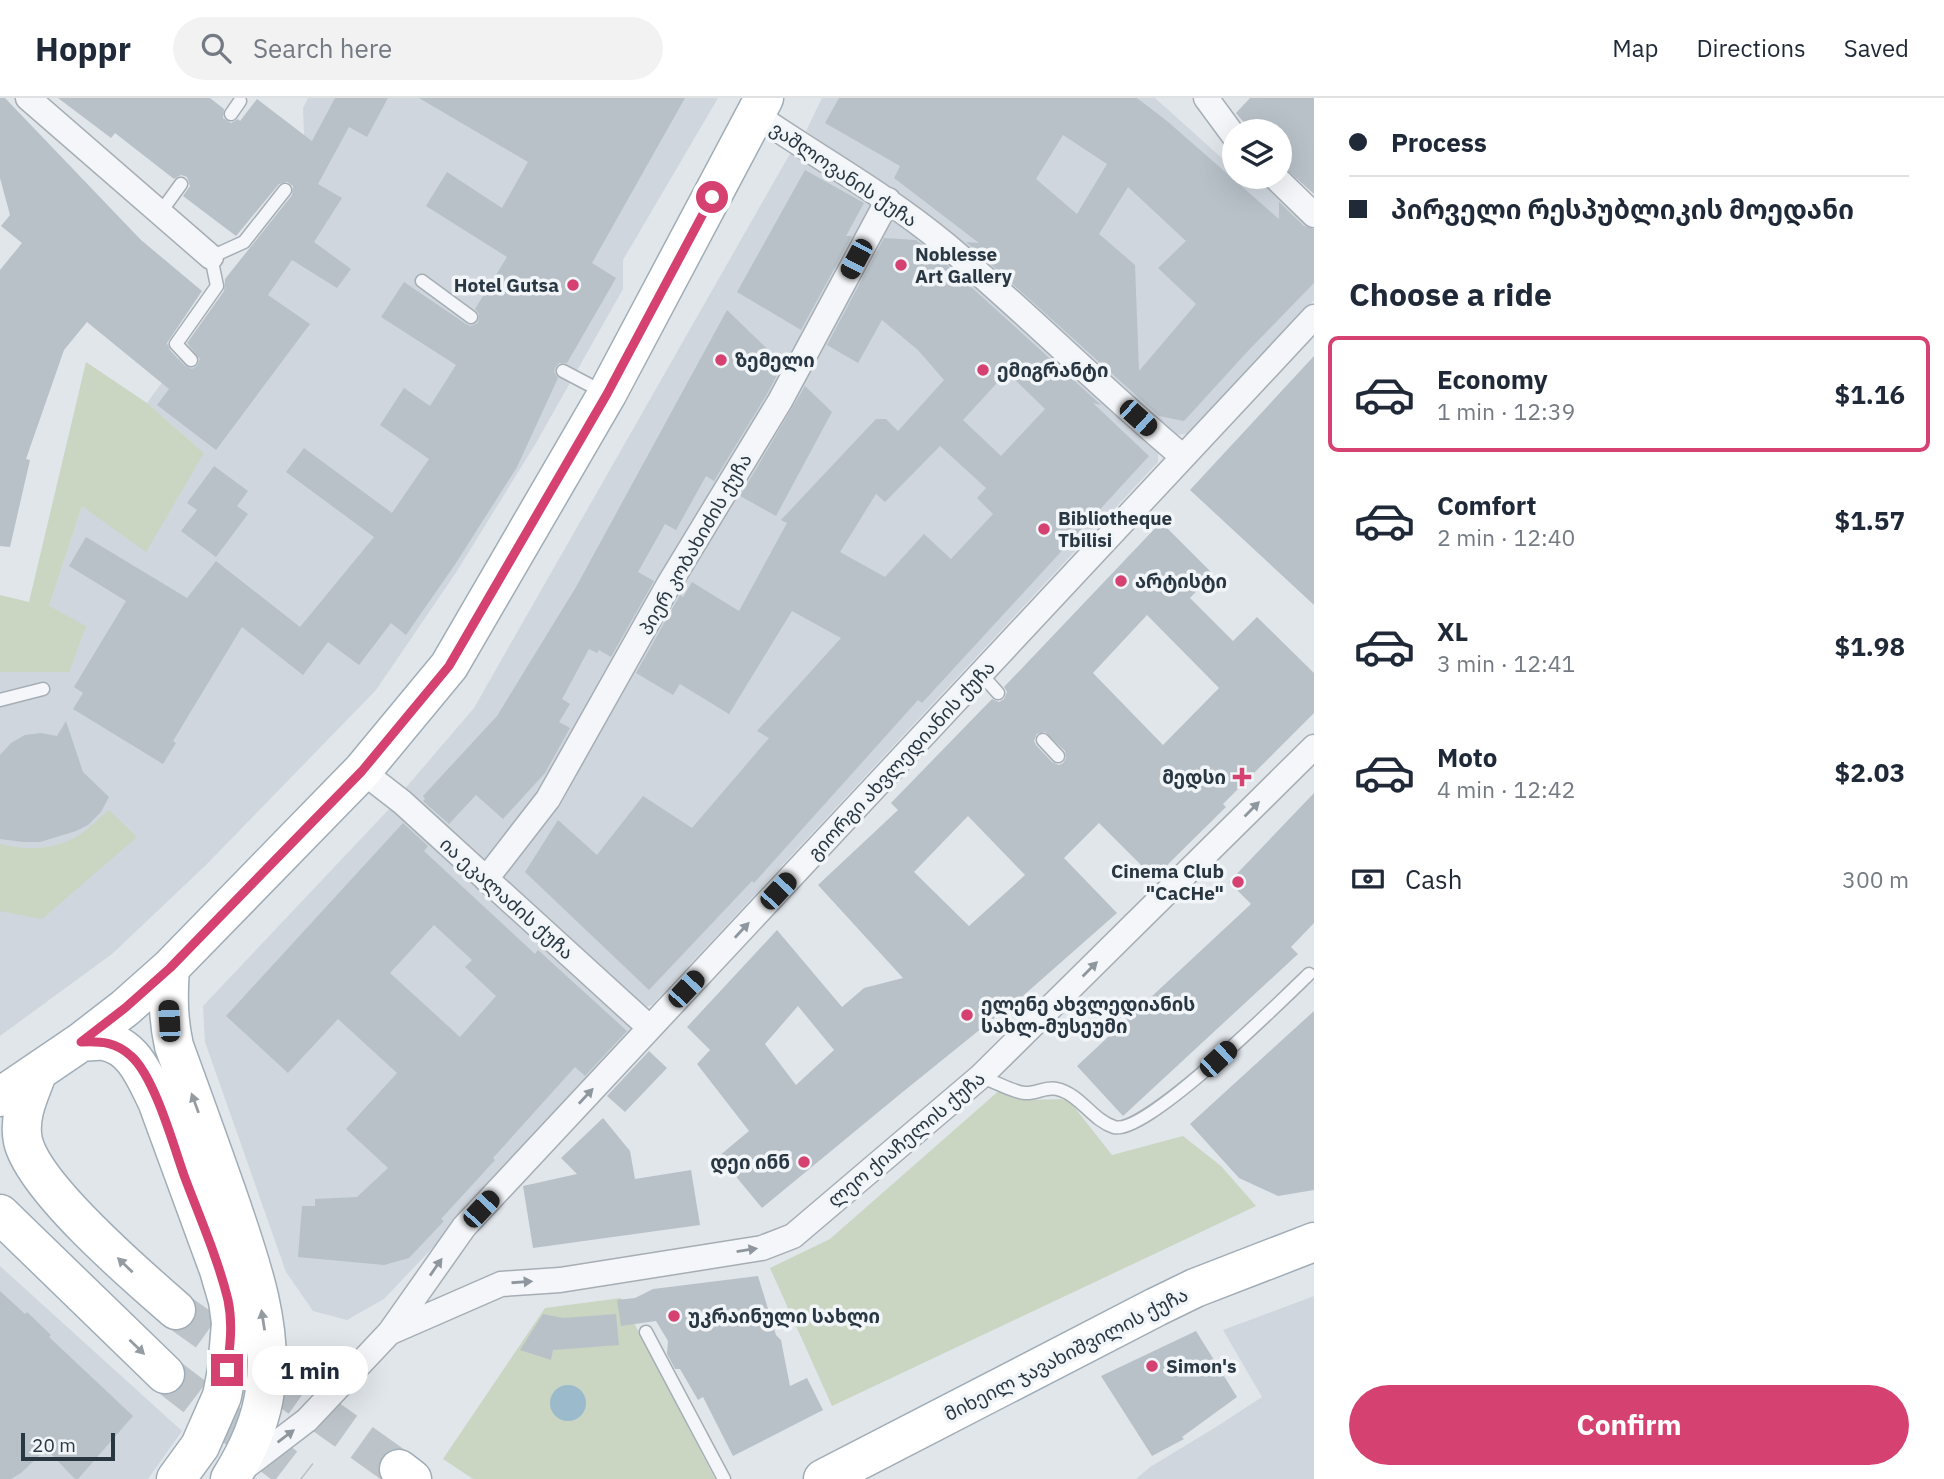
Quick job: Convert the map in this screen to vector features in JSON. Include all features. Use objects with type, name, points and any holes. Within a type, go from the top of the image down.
[{"type":"main road","points":[[0,1097],[81,1042],[170,968],[362,771],[449,666],[607,394],[760,106]]},
{"type":"main road","points":[[170,968],[167,998],[174,1046],[249,1258],[264,1329],[267,1357],[265,1390],[247,1450],[231,1478]]},
{"type":"main road","points":[[81,1042],[104,1041],[118,1047],[133,1057],[143,1072],[157,1101],[228,1301],[230,1340],[222,1396],[200,1446],[176,1479]]},
{"type":"main road","points":[[37,1074],[21,1122],[23,1141],[32,1165],[47,1185],[100,1241],[176,1310]]},
{"type":"main road","points":[[0,1214],[164,1374]]},
{"type":"main road","name":"მიხეილ ჯავახიშვილის ქუჩა","points":[[823,1479],[1195,1288],[1314,1242]]},
{"type":"street","points":[[1206,98],[1222,120]]},
{"type":"street","points":[[38,101],[211,257]]},
{"type":"street","name":"ვაშლოვანის ქუჩა","points":[[760,106],[805,149],[888,200],[945,244],[1183,457]]},
{"type":"street","points":[[1287,189],[1314,215]]},
{"type":"street","name":"პიერ კობახიძის ქუჩა","points":[[486,878],[548,799],[670,584],[780,401],[888,200]]},
{"type":"street","name":"გიორგი ახვლედიანის ქუჩა","points":[[231,1478],[307,1420],[390,1332],[464,1227],[1314,317]]},
{"type":"street","name":"ლეო ქიაჩელის ქუჩა","points":[[390,1332],[501,1283],[560,1280],[762,1248],[793,1236],[980,1077],[1314,747]]},
{"type":"street","name":"ია ეკალაძის ქუჩა","points":[[362,771],[402,802],[650,1028]]},
{"type":"lane","points":[[230,114],[240,101]]},
{"type":"lane","points":[[160,213],[181,184]]},
{"type":"lane","points":[[191,360],[176,344],[217,286],[211,257],[244,242],[285,190]]},
{"type":"lane","points":[[422,281],[471,317]]},
{"type":"lane","points":[[563,371],[607,394]]},
{"type":"lane","points":[[981,674],[998,693]]},
{"type":"lane","points":[[0,700],[43,689]]},
{"type":"lane","points":[[1043,740],[1058,756]]},
{"type":"lane","points":[[980,1077],[1024,1093],[1055,1088],[1070,1095],[1116,1128],[1132,1125],[1200,1076],[1309,974]]},
{"type":"lane","points":[[646,1332],[724,1479]]},
{"type":"shaded area","points":[[308,98],[718,98],[623,260],[623,289],[536,443],[457,571],[376,690],[206,865],[112,954],[0,1036],[0,672],[69,671],[49,606],[82,506],[204,453],[147,403],[306,185],[303,108]]},
{"type":"shaded area","points":[[822,98],[1155,98],[1222,158],[1222,189],[1271,189],[1314,232],[1314,300],[1188,434],[1170,435],[886,186],[806,131]]},
{"type":"shaded area","points":[[791,152],[897,215],[1158,450],[1158,462],[652,1005],[640,1009],[403,791],[474,708]]},
{"type":"shaded area","points":[[392,806],[627,1016],[633,1036],[384,1299],[347,1320],[313,1311],[286,1272],[205,1042],[203,1006]]},
{"type":"shaded area","points":[[0,1266],[182,1431],[148,1479],[0,1479]]},
{"type":"shaded area","points":[[1314,1296],[1314,1479],[1136,1479],[1150,1467],[1262,1397],[1223,1330]]},
{"type":"green space","points":[[86,362],[147,403],[204,453],[146,552],[82,506],[49,606],[86,626],[69,672],[0,672],[0,595],[29,602]]},
{"type":"green space","points":[[109,810],[137,837],[42,919],[0,911],[0,844],[30,848],[61,844],[83,832]]},
{"type":"green space","points":[[1002,1088],[1027,1100],[1068,1099],[1112,1155],[1183,1136],[1221,1166],[1256,1206],[832,1406],[770,1268],[830,1239]]},
{"type":"green space","points":[[621,1298],[715,1479],[473,1479],[443,1459],[545,1308]]},
{"type":"water","points":[[568,1385],[581,1390],[586,1403],[581,1416],[568,1421],[555,1416],[550,1403],[555,1390]]},
{"type":"building","points":[[0,98],[5,98],[141,240],[202,291],[167,343],[185,366],[192,369],[200,359],[187,343],[224,291],[225,279],[292,195],[293,186],[287,182],[279,184],[236,236],[183,196],[190,186],[187,177],[181,175],[174,179],[115,133],[111,138],[58,98],[210,98],[224,109],[223,118],[231,123],[238,119],[240,121],[257,99],[312,141],[335,98],[388,98],[367,137],[349,127],[318,184],[342,198],[314,242],[351,269],[337,288],[292,260],[268,295],[310,324],[216,450],[157,405],[169,389],[87,322],[64,350],[26,459],[30,460],[10,547],[0,546],[0,270],[22,243],[1,226],[10,215],[0,178]]},
{"type":"building","points":[[419,98],[685,98],[592,263],[616,278],[567,363],[559,363],[555,368],[554,372],[558,378],[517,467],[406,635],[391,623],[359,665],[328,642],[303,675],[242,627],[173,741],[176,743],[163,764],[73,709],[83,693],[74,687],[126,601],[69,566],[86,537],[187,598],[216,561],[300,627],[374,537],[286,472],[304,448],[392,513],[429,459],[380,425],[404,388],[430,406],[456,365],[381,317],[404,282],[466,324],[471,326],[478,323],[479,314],[475,309],[507,257],[426,206],[447,172],[502,208],[528,162]]},
{"type":"building","points":[[839,98],[1137,98],[1222,169],[1222,189],[1245,189],[1279,219],[1279,202],[1304,226],[1314,229],[1314,283],[1184,421],[1159,416],[966,242],[979,243],[894,178],[900,166],[825,123]],"holes":[[[1063,135],[1107,164],[1077,214],[1036,179]],[[1128,187],[1186,241],[1158,268],[1196,304],[1139,371],[1135,265],[1099,234]]]},
{"type":"building","points":[[1250,98],[1314,98],[1314,194],[1292,175],[1292,119],[1241,119],[1236,113]]},
{"type":"building","points":[[805,170],[864,203],[846,236],[852,236],[801,330],[737,292]]},
{"type":"building","points":[[884,238],[916,240],[936,255],[1101,405],[1093,403],[1149,456],[922,703],[918,700],[754,883],[752,881],[649,990],[525,872],[558,820],[597,855],[643,796],[692,828],[769,738],[757,731],[841,638],[792,611],[729,714],[680,684],[673,695],[636,673],[680,595],[683,597],[692,582],[739,611],[787,523],[781,520],[876,419],[886,419],[898,431],[944,380],[918,350],[882,320],[858,363],[827,345]],"holes":[[[1007,372],[1045,409],[1001,456],[963,420]],[[940,446],[986,488],[977,498],[993,514],[951,559],[924,534],[885,577],[840,552],[876,494],[885,502]]]},
{"type":"building","points":[[727,310],[783,364],[767,394],[714,481],[706,476],[676,530],[665,524],[638,572],[654,581],[611,657],[599,650],[597,653],[589,649],[562,699],[570,704],[559,722],[570,728],[545,773],[503,819],[476,795],[449,824],[423,801],[423,796],[497,716],[576,587]]},
{"type":"building","points":[[1314,356],[1314,605],[1190,490]]},
{"type":"building","points":[[805,386],[832,412],[776,516],[740,496]]},
{"type":"building","points":[[214,466],[248,491],[237,506],[248,514],[216,557],[181,531],[197,510],[187,503]]},
{"type":"building","points":[[1161,522],[1213,574],[1190,598],[1233,641],[1257,617],[1314,673],[1314,713],[1223,804],[1226,807],[1154,878],[1099,823],[1064,858],[1117,913],[999,1017],[998,1015],[762,1208],[719,1156],[749,1131],[697,1064],[710,1050],[687,1027],[777,930],[842,1007],[864,988],[903,978],[818,885],[898,810],[891,803],[992,699],[999,702],[1004,699],[1007,692],[1004,687]],"holes":[[[1147,615],[1219,688],[1163,745],[1093,673]],[[1045,732],[1065,751],[1066,758],[1063,763],[1059,765],[1052,762],[1036,745],[1034,741],[1037,734]],[[968,816],[1025,875],[969,926],[914,872]],[[798,1006],[834,1050],[796,1085],[765,1044]]]},
{"type":"building","points":[[66,721],[83,772],[109,797],[101,812],[88,825],[76,831],[40,842],[0,839],[0,755],[11,743],[25,735],[41,733],[57,736]]},
{"type":"building","points":[[1314,793],[1314,923],[1291,947],[1298,954],[1123,1116],[1077,1066],[1251,904],[1229,882]]},
{"type":"building","points":[[403,823],[428,846],[424,851],[535,954],[538,950],[627,1031],[585,1076],[575,1067],[493,1158],[495,1160],[441,1219],[444,1221],[409,1258],[384,1265],[298,1257],[302,1206],[315,1206],[315,1199],[357,1197],[388,1168],[346,1129],[397,1073],[338,1019],[288,1073],[226,1016]],"holes":[[[434,925],[472,960],[465,967],[496,996],[460,1037],[390,973]]]},
{"type":"building","points":[[1314,1011],[1314,1190],[1278,1196],[1239,1178],[1190,1124]]},
{"type":"building","points":[[649,1051],[667,1068],[625,1112],[607,1096]]},
{"type":"building","points":[[603,1118],[630,1151],[635,1179],[691,1170],[700,1225],[533,1248],[523,1186],[577,1174],[561,1158]]},
{"type":"building","points":[[758,1276],[776,1335],[781,1340],[790,1386],[807,1378],[823,1410],[733,1456],[703,1397],[698,1400],[680,1369],[675,1369],[667,1354],[668,1341],[656,1321],[621,1326],[617,1300],[635,1298],[653,1289]]},
{"type":"building","points":[[0,1291],[25,1314],[27,1312],[51,1335],[49,1337],[133,1416],[78,1479],[49,1452],[46,1455],[43,1452],[21,1473],[11,1479],[0,1479]]},
{"type":"building","points":[[543,1314],[563,1318],[616,1314],[619,1345],[553,1350],[551,1360],[520,1350]]},
{"type":"building","points":[[1196,1331],[1237,1397],[1182,1437],[1184,1439],[1152,1456],[1101,1376]]},
{"type":"tunnel","points":[[176,1310],[399,1469]]},
{"type":"tunnel","points":[[165,1374],[302,1479]]},
{"type":"place","name":"Noblesse Art Gallery","points":[[901,265]]},
{"type":"place","name":"Hotel Gutsa","points":[[573,285]]},
{"type":"place","name":"ზემელი","points":[[721,360]]},
{"type":"place","name":"ემიგრანტი","points":[[983,370]]},
{"type":"place","name":"Bibliotheque Tbilisi","points":[[1044,529]]},
{"type":"place","name":"არტისტი","points":[[1121,581]]},
{"type":"place","name":"მედსი","points":[[1242,777]]},
{"type":"place","name":"Cinema Club \"CaCHe\"","points":[[1238,882]]},
{"type":"place","name":"ელენე ახვლედიანის სახლ-მუსეუმი","points":[[967,1015]]},
{"type":"place","name":"დეი ინნ","points":[[804,1162]]},
{"type":"place","name":"უკრაინული სახლი","points":[[674,1316]]},
{"type":"place","name":"Simon's","points":[[1152,1366]]},
{"type":"route","points":[[227,1370],[231,1324],[228,1301],[157,1101],[133,1057],[104,1041],[81,1042],[170,968],[362,771],[449,666],[607,394],[712,197]]}]
